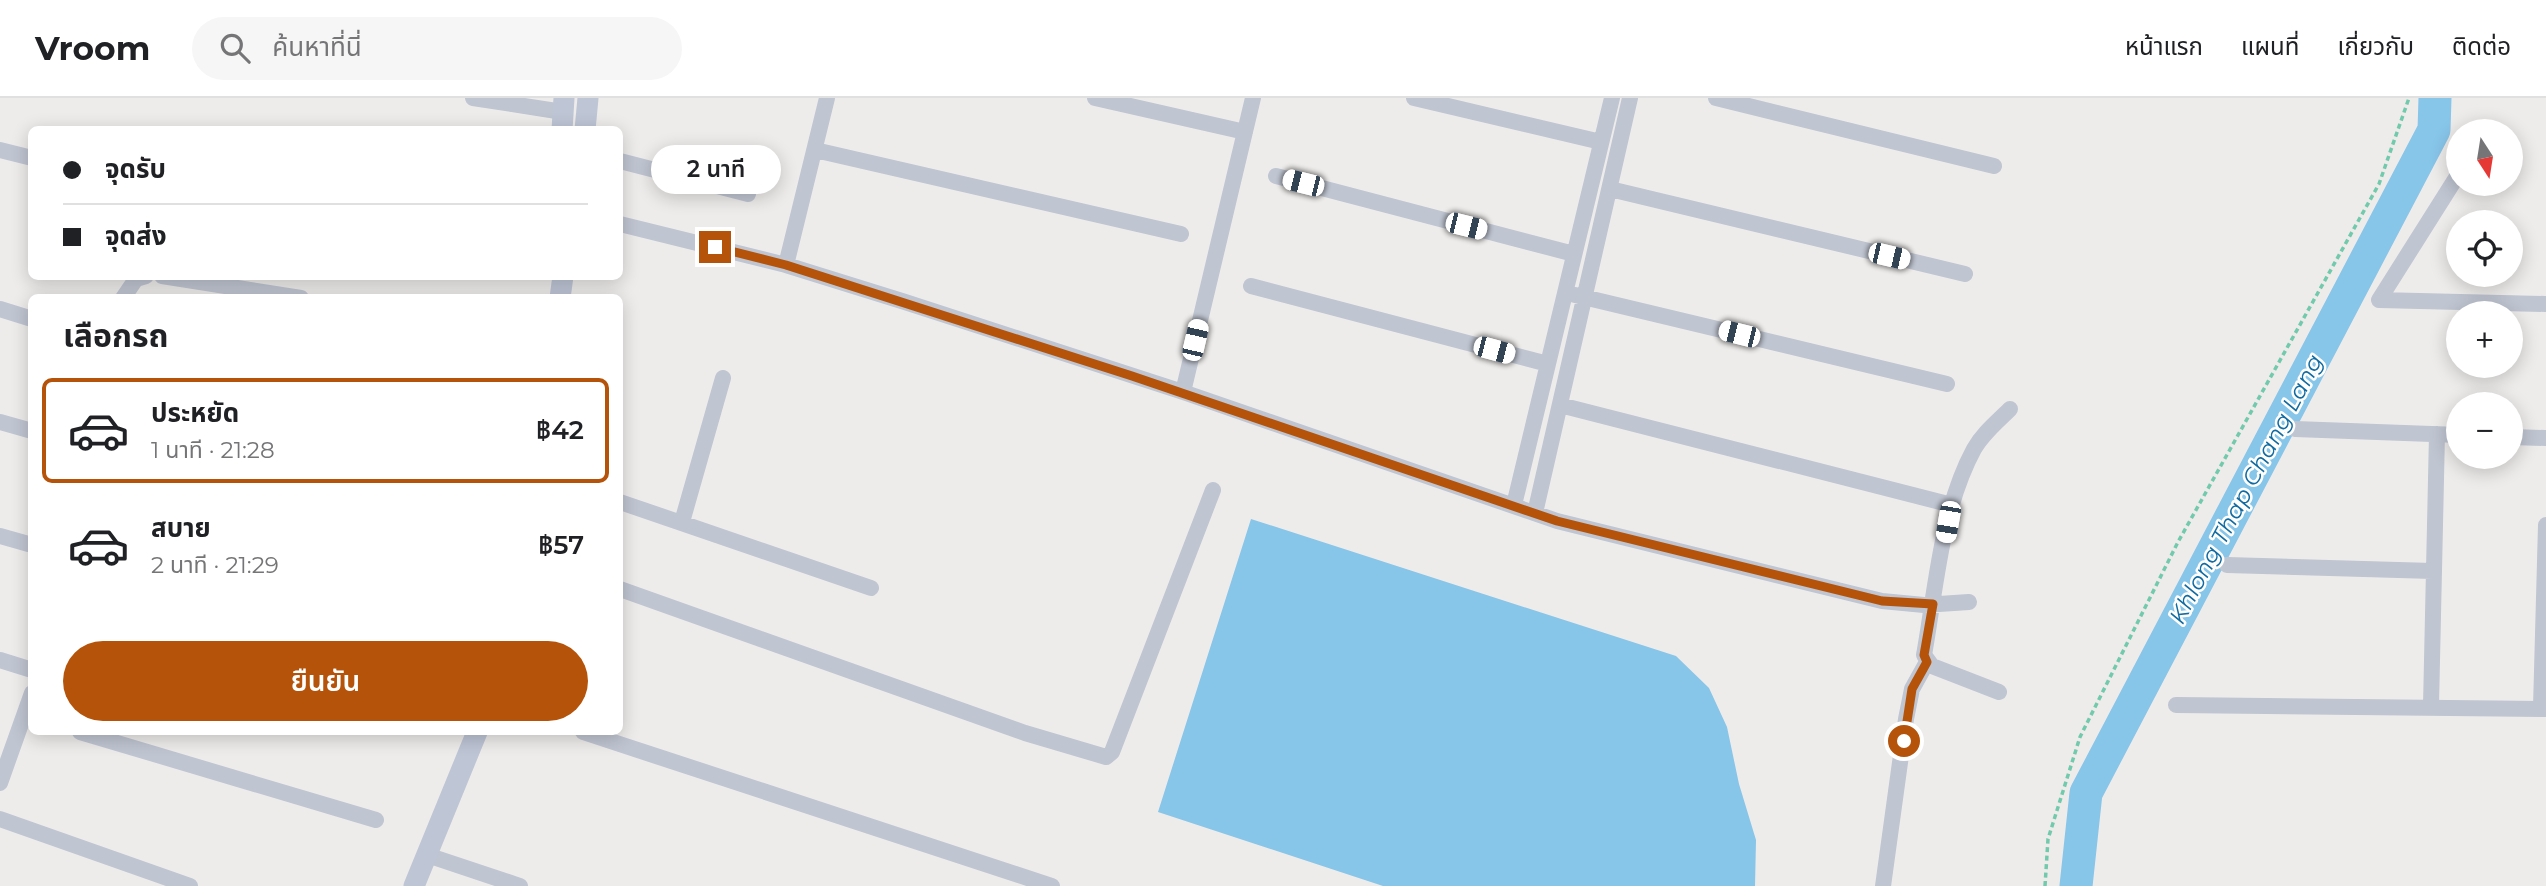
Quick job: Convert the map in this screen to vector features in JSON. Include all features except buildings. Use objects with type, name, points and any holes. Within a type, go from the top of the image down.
[{"type":"street","points":[[473,98],[563,113]]},
{"type":"street","points":[[585,126],[588,98]]},
{"type":"street","points":[[786,265],[827,98]]},
{"type":"street","points":[[1095,98],[1245,132]]},
{"type":"street","points":[[1182,392],[1253,98]]},
{"type":"street","points":[[1413,98],[1601,142]]},
{"type":"street","points":[[1514,506],[1612,98]]},
{"type":"street","points":[[1535,513],[1630,98]]},
{"type":"street","points":[[1716,98],[1994,166]]},
{"type":"street","points":[[0,150],[28,157]]},
{"type":"street","points":[[815,150],[1181,234]]},
{"type":"street","points":[[623,162],[748,194]]},
{"type":"street","points":[[1276,176],[1574,254]]},
{"type":"street","points":[[1610,189],[1965,274]]},
{"type":"street","points":[[2446,194],[2379,300],[2546,304]]},
{"type":"street","points":[[623,225],[786,265],[1182,392],[1535,513],[1882,601],[1933,604],[1969,602]]},
{"type":"street","points":[[187,280],[275,294]]},
{"type":"street","points":[[1251,286],[1548,364]]},
{"type":"street","points":[[1564,292],[1947,384]]},
{"type":"street","points":[[0,309],[28,318]]},
{"type":"street","points":[[682,522],[723,377]]},
{"type":"street","points":[[1560,405],[1952,505]]},
{"type":"street","points":[[1999,692],[1927,662],[1924,655],[1952,505],[1973,450],[1988,430],[2011,410]]},
{"type":"street","points":[[0,422],[28,430]]},
{"type":"street","points":[[2295,429],[2446,434]]},
{"type":"street","points":[[2431,706],[2437,434]]},
{"type":"street","points":[[2523,437],[2546,438]]},
{"type":"street","points":[[623,590],[1025,733],[1106,757],[1112,752],[1213,490]]},
{"type":"street","points":[[623,503],[872,588]]},
{"type":"street","points":[[2176,705],[2543,708],[2546,525]]},
{"type":"street","points":[[0,536],[28,544]]},
{"type":"street","points":[[2227,565],[2434,571]]},
{"type":"street","points":[[0,660],[28,669]]},
{"type":"street","points":[[1883,886],[1906,719],[1912,689],[1927,662]]},
{"type":"street","points":[[0,783],[28,716]]},
{"type":"street","points":[[90,735],[376,820]]},
{"type":"street","points":[[414,886],[476,735]]},
{"type":"street","points":[[592,735],[1052,886]]},
{"type":"street","points":[[0,819],[190,886]]},
{"type":"street","points":[[427,855],[520,886]]},
{"type":"path","points":[[2045,886],[2048,839],[2080,737],[2190,520],[2379,184],[2409,98]]},
{"type":"water","points":[[1251,519],[1676,656],[1709,688],[1727,727],[1739,784],[1756,840],[1755,886],[1383,886],[1158,812]]},
{"type":"waterway","name":"Khlong Thap Chang Lang","points":[[2076,886],[2086,793],[2434,130],[2435,98]]},
{"type":"route","points":[[715,247],[786,265],[1182,392],[1557,521],[1882,601],[1933,604],[1924,655],[1927,662],[1912,689],[1904,741]]}]
